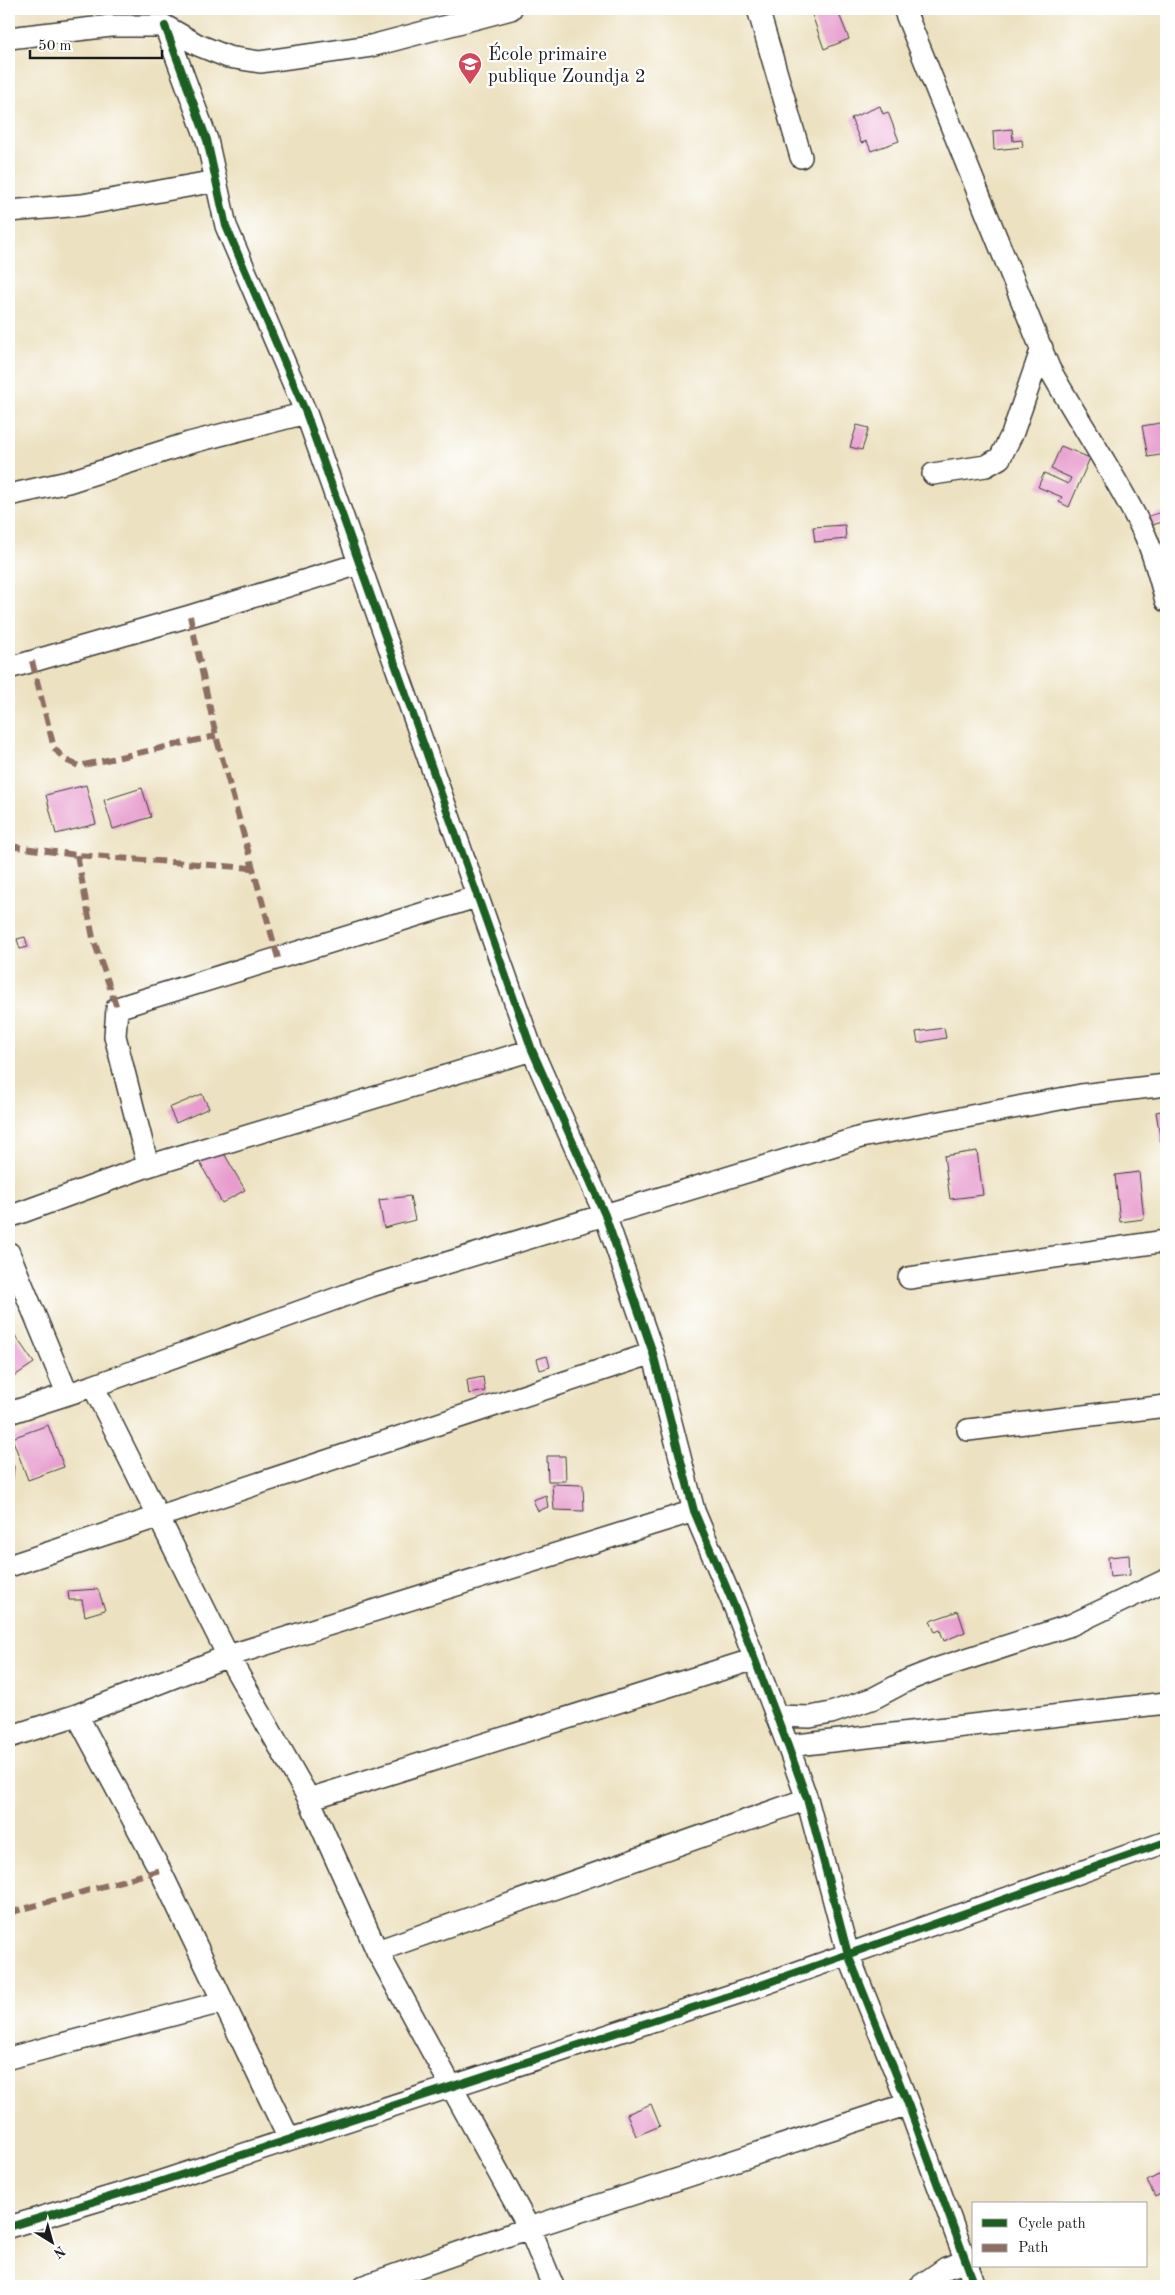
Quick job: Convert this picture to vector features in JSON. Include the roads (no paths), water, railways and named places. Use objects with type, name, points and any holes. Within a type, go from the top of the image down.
[{"type":"street","points":[[9,38],[111,26],[165,26],[198,45],[228,57],[260,62],[371,46],[510,9]]},
{"type":"street","points":[[758,9],[801,157]]},
{"type":"street","points":[[904,9],[1049,368],[1073,412],[1101,455],[1145,536],[1166,601]]},
{"type":"street","points":[[165,26],[207,140],[226,226],[306,413],[476,897],[532,1050],[605,1215],[653,1353],[694,1511],[755,1659],[788,1746],[807,1799],[848,1954],[908,2104],[975,2286]]},
{"type":"street","points":[[9,211],[82,205],[216,181]]},
{"type":"street","points":[[933,474],[986,466],[1000,458],[1013,432],[1042,348]]},
{"type":"street","points":[[9,495],[68,482],[189,444],[306,413]]},
{"type":"street","points":[[9,668],[190,616],[359,564]]},
{"type":"street","points":[[148,1166],[115,1036],[117,1008],[476,897]]},
{"type":"street","points":[[9,1217],[148,1166],[532,1050]]},
{"type":"street","points":[[9,1413],[93,1386],[371,1286],[861,1137],[1081,1095],[1166,1084]]},
{"type":"street","points":[[909,1278],[1166,1241]]},
{"type":"street","points":[[9,1253],[67,1393]]},
{"type":"street","points":[[9,1566],[157,1515],[653,1353]]},
{"type":"street","points":[[93,1386],[228,1656],[309,1799],[377,1951],[414,2023],[452,2086],[530,2228],[553,2286]]},
{"type":"street","points":[[968,1430],[1166,1406]]},
{"type":"street","points":[[9,1737],[77,1714],[228,1656],[694,1511]]},
{"type":"street","points":[[776,1716],[810,1717],[831,1713],[874,1698],[908,1680],[936,1669],[1071,1624],[1166,1580]]},
{"type":"street","points":[[309,1799],[755,1659]]},
{"type":"street","points":[[788,1746],[1166,1702]]},
{"type":"street","points":[[77,1714],[160,1870],[289,2139]]},
{"type":"street","points":[[377,1951],[807,1799]]},
{"type":"street","points":[[9,2227],[156,2183],[744,1991],[1159,1844],[1166,1824]]},
{"type":"street","points":[[9,2058],[222,2002]]},
{"type":"street","points":[[369,2286],[530,2228],[908,2104]]},
{"type":"street","points":[[920,2286],[946,2268],[966,2261]]},
{"type":"place","name":"École primaire publique Zoundja 2","points":[[470,85]]}]
